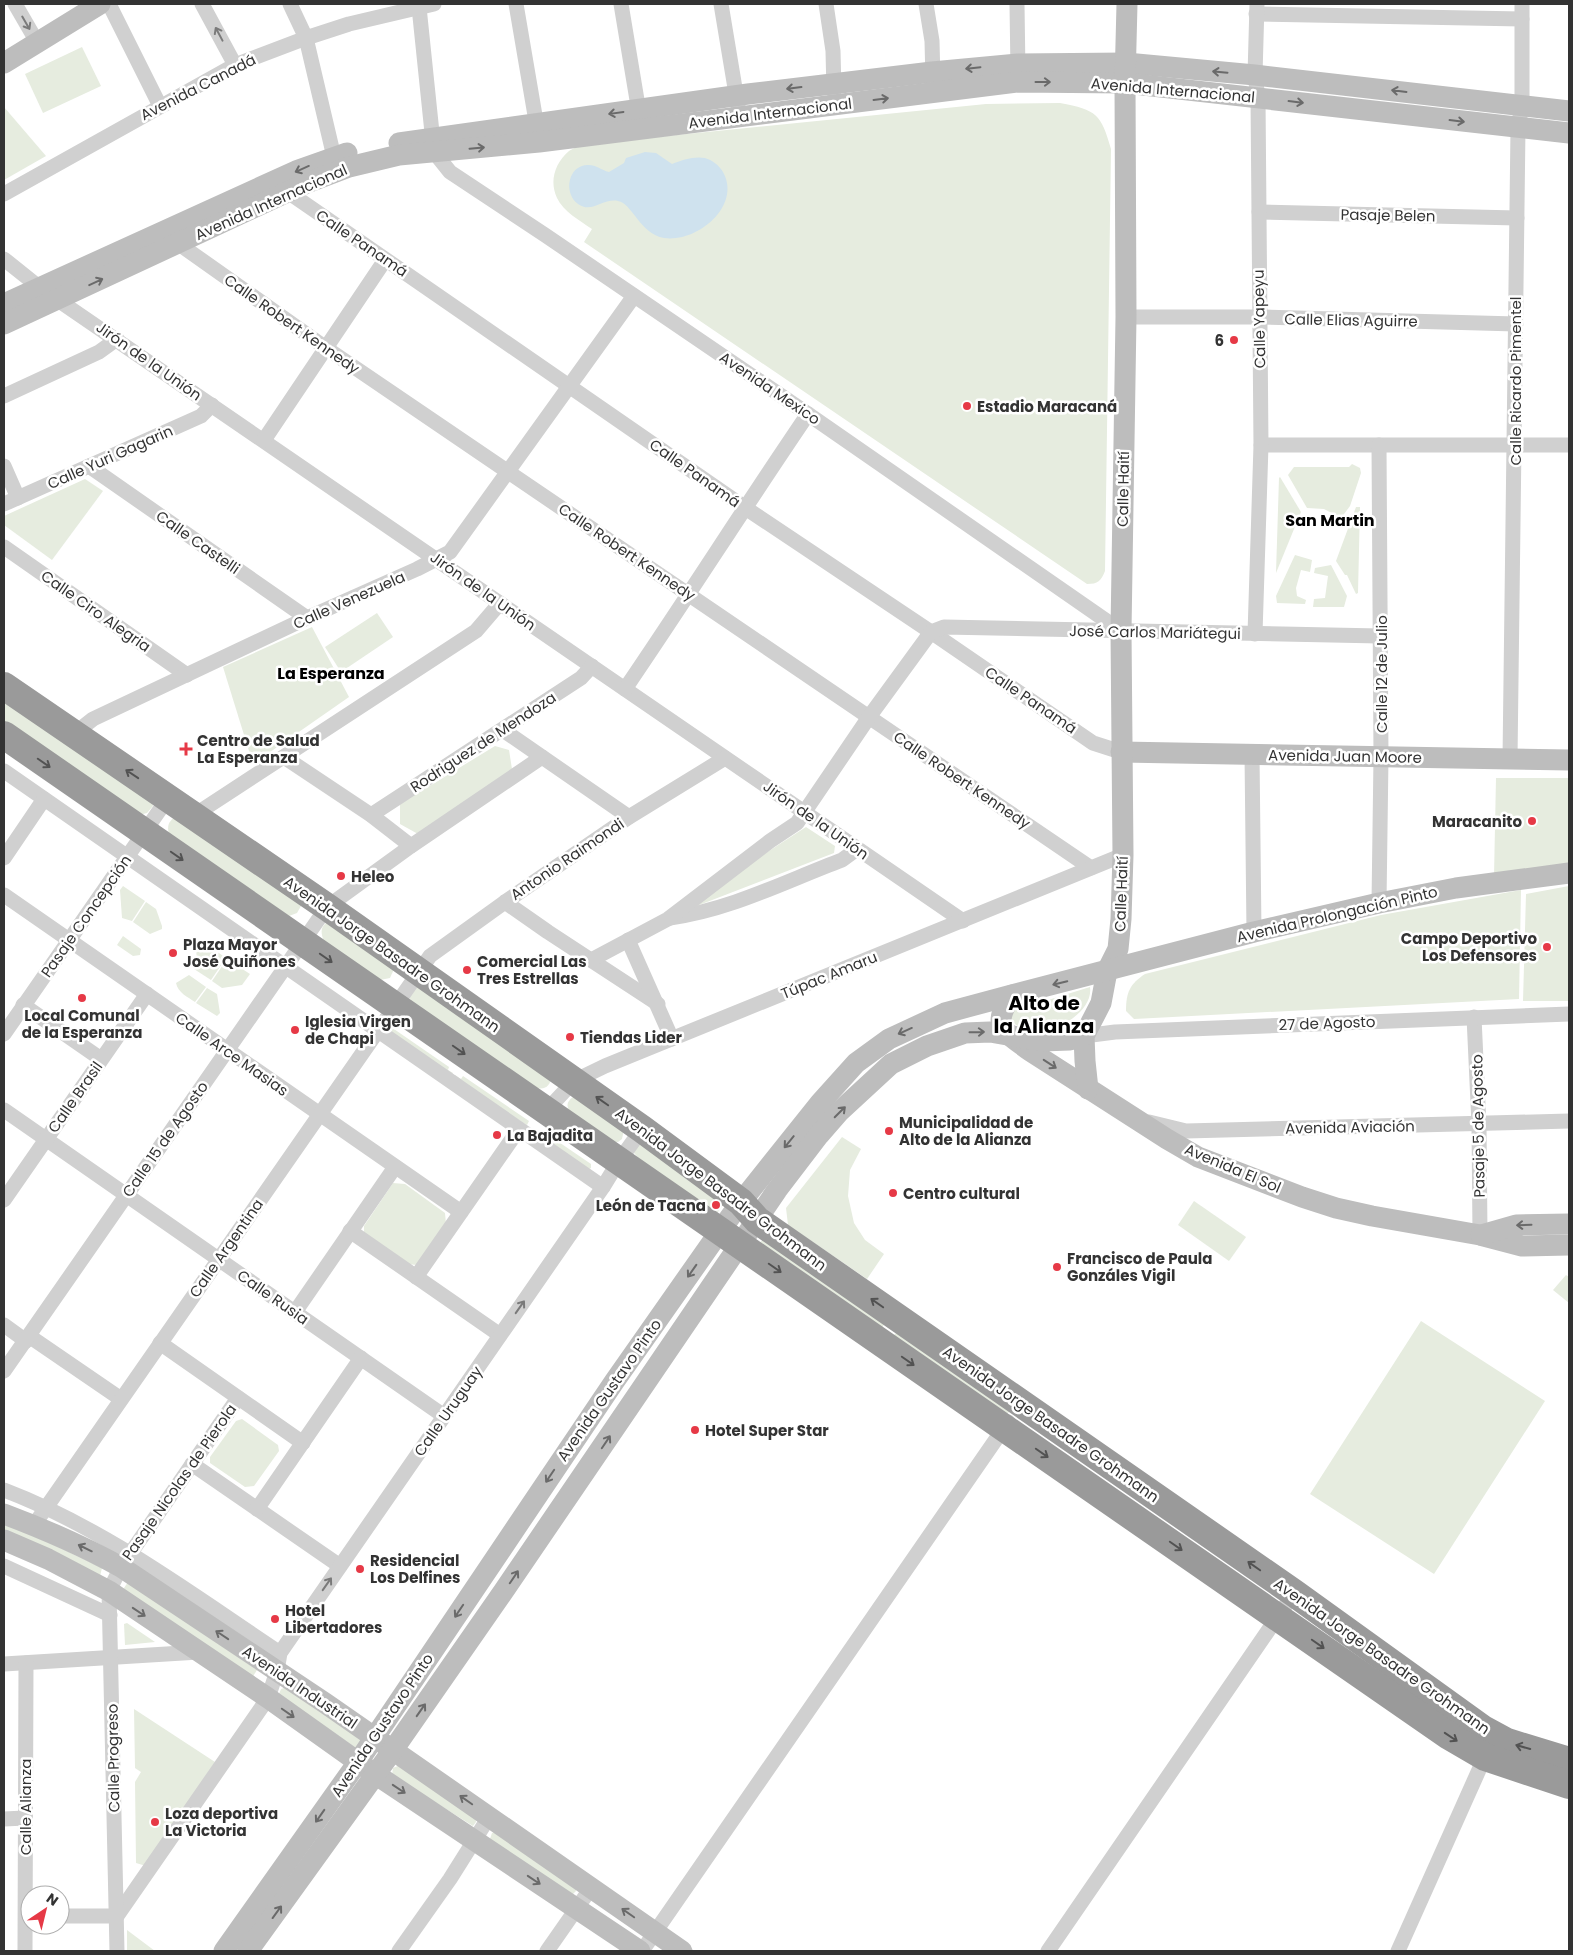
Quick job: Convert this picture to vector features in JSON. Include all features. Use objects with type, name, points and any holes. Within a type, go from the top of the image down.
[{"type":"highway","name":"Avenida Jorge Basadre Grohmann","points":[[4,686],[327,907],[642,1129],[749,1211],[899,1318],[1294,1593],[1490,1746],[1569,1785]]},
{"type":"highway","name":"Avenida Jorge Basadre Grohmann","points":[[4,735],[1449,1736],[1490,1746],[1519,1746],[1569,1762]]},
{"type":"highway","points":[[882,1343],[899,1318]]},
{"type":"main road","points":[[4,63],[100,4]]},
{"type":"main road","name":"Calle Haití","points":[[1084,1036],[1101,1002],[1107,971],[1118,949],[1121,919],[1123,855],[1121,631],[1126,318],[1127,4]]},
{"type":"main road","name":"Avenida Internacional","points":[[640,120],[737,96],[834,83],[933,82],[1018,73],[1255,75],[1569,111]]},
{"type":"main road","name":"Avenida Internacional","points":[[1126,73],[1258,98],[1569,134]]},
{"type":"main road","name":"Avenida Internacional","points":[[4,324],[58,299],[174,237],[376,146],[434,144],[640,120],[738,117],[834,105],[933,82]]},
{"type":"main road","name":"Avenida Internacional","points":[[4,304],[39,287],[174,237]]},
{"type":"main road","name":"Avenida Juan Moore","points":[[1121,752],[1569,760]]},
{"type":"main road","name":"Avenida Prolongación Pinto","points":[[1107,971],[1254,932],[1379,903],[1456,888],[1569,873]]},
{"type":"main road","name":"Avenida Gustavo Pinto","points":[[248,1951],[393,1750],[820,1104],[856,1063],[889,1038],[945,1013],[1107,971]]},
{"type":"main road","points":[[1012,995],[1001,1012],[1000,1020],[1002,1027],[1013,1037]]},
{"type":"main road","name":"Avenida Gustavo Pinto","points":[[749,1211],[777,1190],[839,1112],[891,1064],[926,1046],[965,1032],[990,1032],[1042,1041],[1070,1040],[1084,1036]]},
{"type":"main road","points":[[1084,1036],[1088,1089]]},
{"type":"main road","name":"Avenida El Sol","points":[[1013,1037],[1030,1051],[1088,1089],[1198,1157],[1302,1196],[1336,1208],[1480,1235],[1522,1246],[1569,1245]]},
{"type":"main road","name":"Avenida El Sol","points":[[1480,1235],[1516,1225],[1569,1224]]},
{"type":"main road","name":"Avenida Gustavo Pinto","points":[[224,1951],[358,1762],[614,1382],[730,1238]]},
{"type":"main road","name":"Avenida Industrial","points":[[4,1514],[39,1516],[87,1548],[125,1560],[278,1662],[393,1750],[682,1951]]},
{"type":"main road","name":"Avenida Industrial","points":[[4,1540],[48,1559],[109,1591],[268,1698],[358,1762],[641,1951]]},
{"type":"street","points":[[15,4],[37,42]]},
{"type":"street","points":[[109,4],[160,106]]},
{"type":"street","points":[[202,4],[235,65]]},
{"type":"street","points":[[290,4],[306,38],[341,162]]},
{"type":"street","name":"Avenida Canadá","points":[[4,194],[235,65],[391,8],[419,7],[434,4]]},
{"type":"street","points":[[516,4],[538,133]]},
{"type":"street","points":[[621,4],[640,120]]},
{"type":"street","points":[[721,4],[737,96],[738,117]]},
{"type":"street","points":[[826,4],[833,51],[834,105]]},
{"type":"street","points":[[926,4],[932,41],[933,82]]},
{"type":"street","points":[[1017,4],[1018,73]]},
{"type":"street","points":[[419,7],[434,144]]},
{"type":"street","points":[[1256,9],[1522,11]]},
{"type":"street","name":"Calle Yapeyu","points":[[1255,634],[1261,446],[1258,98],[1255,75],[1256,9]]},
{"type":"street","name":"Calle Ricardo Pimentel","points":[[1510,759],[1518,128],[1522,105],[1522,11]]},
{"type":"street","name":"Avenida Mexico","points":[[434,144],[450,172],[808,414],[1121,631]]},
{"type":"street","name":"Calle Panamá","points":[[283,187],[744,507],[1094,744],[1121,752]]},
{"type":"street","name":"Pasaje Belen","points":[[1259,212],[1517,218]]},
{"type":"street","name":"Calle Robert Kennedy","points":[[174,237],[326,348],[1091,868]]},
{"type":"street","name":"Jirón de la Unión","points":[[4,259],[39,287],[963,921]]},
{"type":"street","points":[[264,440],[386,260]]},
{"type":"street","name":"Calle Venezuela","points":[[74,734],[93,719],[450,552],[634,296]]},
{"type":"street","name":"Calle Elias Aguirre","points":[[1126,318],[1259,317],[1516,324]]},
{"type":"street","points":[[4,396],[99,352],[117,339]]},
{"type":"street","name":"Calle Yuri Gagarin","points":[[4,504],[201,416],[212,405]]},
{"type":"street","points":[[625,689],[689,595],[744,507],[808,414]]},
{"type":"street","name":"Calle 12 de Julio","points":[[1379,445],[1381,757],[1379,903]]},
{"type":"street","points":[[1261,446],[1569,445]]},
{"type":"street","points":[[4,466],[18,498]]},
{"type":"street","name":"Calle Castelli","points":[[89,466],[307,618]]},
{"type":"street","name":"Calle Ciro Alegria","points":[[4,547],[187,675]]},
{"type":"street","points":[[194,816],[476,631],[500,603]]},
{"type":"street","name":"José Carlos Mariátegui","points":[[930,632],[944,627],[1380,636]]},
{"type":"street","points":[[591,960],[668,918],[770,841],[797,823],[868,717],[930,632]]},
{"type":"street","name":"Rodriguez de Mendoza","points":[[371,815],[581,678],[592,666]]},
{"type":"street","points":[[503,730],[629,817]]},
{"type":"street","points":[[1252,754],[1254,932]]},
{"type":"street","name":"Calle 15 de Agosto","points":[[4,1371],[327,907],[411,846],[542,757]]},
{"type":"street","points":[[284,758],[371,815],[411,846]]},
{"type":"street","name":"Antonio Raimondi","points":[[418,972],[430,956],[505,902],[629,817],[725,758]]},
{"type":"street","points":[[4,771],[603,1187]]},
{"type":"street","name":"Pasaje Concepción","points":[[4,1034],[168,798]]},
{"type":"street","points":[[4,858],[44,799]]},
{"type":"street","points":[[668,918],[695,915],[735,902],[842,860],[857,848]]},
{"type":"street","name":"Túpac Amaru","points":[[546,1111],[574,1081],[604,1066],[1123,855]]},
{"type":"street","name":"Calle Arce Masias","points":[[4,894],[461,1212]]},
{"type":"street","points":[[505,902],[658,1004]]},
{"type":"street","points":[[628,940],[672,1039]]},
{"type":"street","name":"Calle Argentina","points":[[39,1516],[418,972]]},
{"type":"street","name":"Calle Brasil","points":[[4,1200],[147,994]]},
{"type":"street","points":[[23,1005],[101,1059]]},
{"type":"street","name":"27 de Agosto","points":[[1084,1036],[1115,1032],[1569,1014]]},
{"type":"street","name":"Pasaje 5 de Agosto","points":[[1474,1017],[1479,1125],[1480,1235]]},
{"type":"street","name":"Calle Rusia","points":[[4,1110],[444,1416]]},
{"type":"street","name":"Avenida Aviación","points":[[1133,1118],[1186,1131],[1479,1125],[1569,1121]]},
{"type":"street","points":[[416,1277],[519,1129]]},
{"type":"street","name":"Calle Uruguay","points":[[117,1916],[268,1698],[278,1662],[340,1566],[642,1129]]},
{"type":"street","points":[[294,1312],[395,1167]]},
{"type":"street","points":[[350,1231],[500,1335]]},
{"type":"street","points":[[4,1325],[121,1399]]},
{"type":"street","points":[[160,1343],[303,1443]]},
{"type":"street","points":[[257,1508],[361,1358]]},
{"type":"street","name":"Pasaje Nicolas de Pierola","points":[[125,1560],[238,1398]]},
{"type":"street","points":[[641,1951],[656,1933],[745,1800],[1021,1403]]},
{"type":"street","points":[[192,1464],[340,1566]]},
{"type":"street","points":[[4,1490],[39,1516]]},
{"type":"street","name":"Calle Progreso","points":[[117,1951],[109,1591],[125,1560]]},
{"type":"street","points":[[4,1566],[110,1615]]},
{"type":"street","points":[[1048,1951],[1294,1593]]},
{"type":"street","points":[[4,1664],[199,1652]]},
{"type":"street","name":"Calle Alianza","points":[[26,1662],[26,1885]]},
{"type":"street","points":[[1398,1951],[1490,1746]]},
{"type":"street","points":[[399,1951],[450,1879],[473,1839],[489,1817]]},
{"type":"street","points":[[4,1819],[25,1818]]},
{"type":"street","points":[[546,1951],[591,1888]]},
{"type":"street","points":[[70,1916],[117,1916]]},
{"type":"street","name":"Calle Alianza","points":[[24,1951],[25,1935]]},
{"type":"shaded area","points":[[82,47],[101,86],[43,113],[25,74]]},
{"type":"shaded area","name":"Estadio Maracaná","points":[[1060,103],[1082,108],[1096,116],[1104,128],[1111,149],[1105,571],[1096,583],[1087,584],[584,242],[592,229],[563,207],[555,192],[554,179],[560,161],[571,150],[587,144],[986,104]]},
{"type":"shaded area","points":[[4,107],[46,156],[4,180]]},
{"type":"shaded area","points":[[1352,464],[1360,468],[1361,473],[1350,506],[1341,518],[1324,509],[1307,508],[1288,475],[1294,467],[1349,467]]},
{"type":"shaded area","points":[[1279,478],[1301,512],[1276,573]]},
{"type":"shaded area","points":[[85,479],[103,491],[52,560],[4,525],[4,516]]},
{"type":"shaded area","points":[[1356,507],[1360,507],[1358,593],[1356,594],[1347,575],[1345,575],[1336,561]]},
{"type":"shaded area","points":[[1295,555],[1312,560],[1310,572],[1301,570],[1296,588],[1297,596],[1306,600],[1305,604],[1277,603],[1276,596]]},
{"type":"shaded area","points":[[1331,565],[1347,596],[1344,607],[1313,607],[1314,599],[1325,598],[1328,576],[1314,573],[1315,568]]},
{"type":"shaded area","points":[[377,613],[393,637],[341,672],[325,647]]},
{"type":"shaded area","points":[[312,627],[349,697],[253,764],[223,667]]},
{"type":"shaded area","points":[[4,693],[151,798],[153,806],[147,813],[139,815],[4,722]]},
{"type":"shaded area","points":[[495,746],[509,750],[512,769],[418,834],[400,824],[400,804]]},
{"type":"shaded area","name":"Maracanito","points":[[1496,778],[1569,778],[1569,864],[1494,876]]},
{"type":"shaded area","points":[[175,817],[300,898],[301,906],[297,913],[289,916],[169,835],[169,824]]},
{"type":"shaded area","points":[[806,827],[835,846],[834,853],[681,912],[676,911]]},
{"type":"shaded area","points":[[123,886],[145,901],[132,921],[122,918],[120,890]]},
{"type":"shaded area","name":"Campo Deportivo Los Defensores","points":[[1569,886],[1569,1001],[1523,1001],[1526,894]]},
{"type":"shaded area","points":[[1521,890],[1519,999],[1134,1019],[1126,1011],[1128,994],[1132,985],[1145,974],[1381,915]]},
{"type":"shaded area","points":[[146,902],[156,909],[162,926],[162,929],[150,934],[133,922]]},
{"type":"shaded area","points":[[326,923],[394,969],[390,978],[380,980],[324,941],[322,931]]},
{"type":"shaded area","points":[[123,936],[141,949],[140,955],[133,956],[117,945]]},
{"type":"shaded area","points":[[209,946],[226,958],[211,980],[194,969],[197,959],[196,950],[199,947]]},
{"type":"shaded area","points":[[227,959],[250,974],[242,985],[222,988],[212,981]]},
{"type":"shaded area","points":[[189,975],[206,987],[195,1002],[181,992],[176,983]]},
{"type":"shaded area","points":[[418,984],[551,1076],[549,1084],[543,1088],[537,1088],[411,1001],[409,996]]},
{"type":"shaded area","points":[[1090,987],[1089,997],[1085,1006],[1077,1015],[1056,1027],[1045,1031],[1034,1032],[1024,1030],[1009,1017],[1013,1011]]},
{"type":"shaded area","points":[[207,988],[217,994],[220,1013],[217,1016],[196,1003]]},
{"type":"shaded area","points":[[391,1027],[449,1067],[448,1070],[453,1073],[451,1076],[388,1031]]},
{"type":"shaded area","points":[[455,1075],[461,1079],[463,1076],[529,1121],[527,1125],[533,1129],[453,1078]]},
{"type":"shaded area","points":[[576,1095],[624,1129],[622,1139],[618,1142],[613,1142],[570,1112],[568,1108],[569,1100]]},
{"type":"shaded area","points":[[534,1130],[541,1134],[544,1132],[591,1164],[591,1168],[587,1170],[533,1132]]},
{"type":"shaded area","points":[[842,1137],[861,1149],[850,1170],[848,1196],[854,1223],[865,1240],[884,1254],[867,1279],[788,1225],[786,1208]]},
{"type":"shaded area","points":[[642,1142],[723,1205],[718,1212],[713,1211],[642,1162],[634,1153],[634,1147]]},
{"type":"shaded area","points":[[393,1183],[405,1184],[445,1213],[446,1224],[417,1265],[407,1264],[364,1235],[364,1226]]},
{"type":"shaded area","points":[[1194,1201],[1246,1237],[1229,1261],[1178,1225]]},
{"type":"shaded area","points":[[764,1239],[885,1323],[882,1328],[759,1243]]},
{"type":"shaded area","points":[[1566,1275],[1569,1277],[1569,1303],[1553,1290]]},
{"type":"shaded area","points":[[1421,1321],[1545,1401],[1434,1574],[1310,1494]]},
{"type":"shaded area","points":[[897,1332],[1008,1406],[1009,1412],[1006,1415],[893,1336]]},
{"type":"shaded area","points":[[242,1419],[278,1445],[279,1451],[254,1486],[245,1487],[210,1463],[210,1457],[236,1421]]},
{"type":"shaded area","points":[[4,1521],[102,1568],[100,1576],[4,1537]]},
{"type":"shaded area","points":[[128,1582],[257,1670],[252,1678],[125,1592],[124,1588]]},
{"type":"shaded area","points":[[127,1623],[155,1642],[125,1645],[124,1624]]},
{"type":"shaded area","points":[[287,1687],[361,1737],[361,1742],[357,1749],[279,1694],[281,1689]]},
{"type":"shaded area","name":"Loza deportiva La Victoria","points":[[134,1709],[215,1762],[146,1866],[136,1863],[135,1782],[141,1772],[135,1768]]},
{"type":"shaded area","points":[[400,1765],[475,1817],[476,1822],[473,1826],[392,1775],[393,1768]]},
{"type":"shaded area","points":[[497,1832],[575,1886],[576,1891],[572,1895],[489,1842],[492,1833]]},
{"type":"shaded area","points":[[127,1930],[155,1951],[127,1951]]},
{"type":"water","points":[[645,152],[656,153],[672,164],[688,159],[705,158],[717,165],[723,172],[727,185],[726,197],[721,209],[713,220],[690,235],[664,238],[649,231],[623,203],[613,201],[593,207],[583,207],[573,199],[569,187],[570,180],[572,174],[581,166],[591,165],[609,172],[624,163],[626,158]]},
{"type":"place","name":"6","points":[[1234,340]]},
{"type":"place","name":"Estadio Maracaná","points":[[967,406]]},
{"type":"place","name":"Centro de Salud La Esperanza","points":[[186,749]]},
{"type":"place","name":"Maracanito","points":[[1532,821]]},
{"type":"place","name":"Heleo","points":[[341,876]]},
{"type":"place","name":"Campo Deportivo Los Defensores","points":[[1547,947]]},
{"type":"place","name":"Plaza Mayor José Quiñones","points":[[173,953]]},
{"type":"place","name":"Comercial Las Tres Estrellas","points":[[467,970]]},
{"type":"place","name":"Local Comunal de la Esperanza","points":[[82,998]]},
{"type":"place","name":"Iglesia Virgen de Chapi","points":[[295,1030]]},
{"type":"place","name":"Tiendas Lider","points":[[570,1037]]},
{"type":"place","name":"Municipalidad de Alto de la Alianza","points":[[889,1131]]},
{"type":"place","name":"La Bajadita","points":[[497,1135]]},
{"type":"place","name":"Centro cultural","points":[[893,1193]]},
{"type":"place","name":"León de Tacna","points":[[716,1205]]},
{"type":"place","name":"Francisco de Paula Gonzáles Vigil","points":[[1057,1267]]},
{"type":"place","name":"Hotel Super Star","points":[[695,1430]]},
{"type":"place","name":"Residencial Los Delfines","points":[[360,1569]]},
{"type":"place","name":"Hotel Libertadores","points":[[275,1619]]},
{"type":"place","name":"Loza deportiva La Victoria","points":[[155,1822]]},
{"type":"district","name":"San Martin","points":[[1330,520]]},
{"type":"district","name":"La Esperanza","points":[[331,673]]},
{"type":"district","name":"Alto de la Alianza","points":[[1044,1014]]}]
